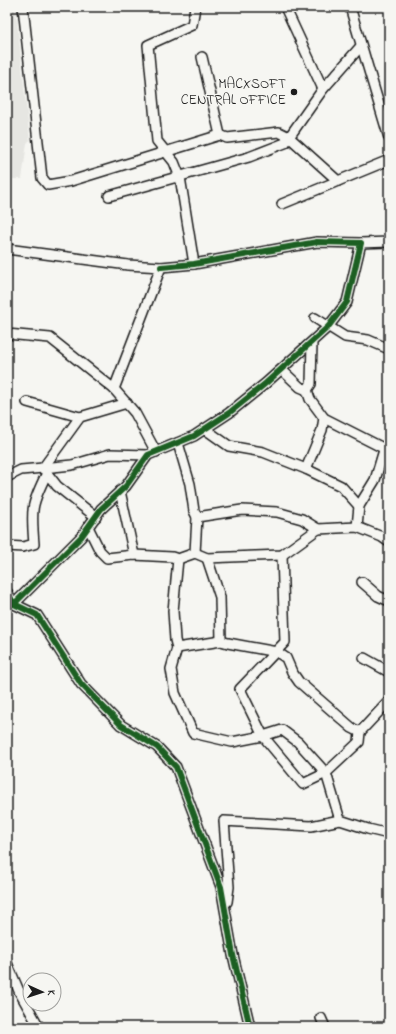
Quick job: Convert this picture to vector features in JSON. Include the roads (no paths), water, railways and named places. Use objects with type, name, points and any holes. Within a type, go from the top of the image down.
[{"type":"street","points":[[23,7],[42,178],[48,185],[71,181],[166,153],[220,135],[227,138],[279,132],[289,137],[338,181]]},
{"type":"street","points":[[194,264],[180,176],[174,162],[157,141],[148,45],[192,25],[195,7]]},
{"type":"street","points":[[285,7],[323,89]]},
{"type":"street","points":[[350,7],[360,46],[389,138]]},
{"type":"street","points":[[109,196],[249,157],[285,143],[323,89],[360,46]]},
{"type":"street","points":[[202,57],[220,135]]},
{"type":"street","points":[[282,204],[389,160]]},
{"type":"street","points":[[7,249],[128,265],[161,267],[194,264],[317,242],[361,244],[389,242]]},
{"type":"street","points":[[7,477],[21,470],[45,470],[72,466],[110,454],[152,453],[194,436],[205,429],[229,413],[282,370],[328,327],[347,302],[361,244]]},
{"type":"street","points":[[114,389],[161,267]]},
{"type":"street","points":[[315,318],[345,337],[368,340],[389,349]]},
{"type":"street","points":[[7,334],[50,338],[114,389],[135,413],[152,453]]},
{"type":"street","points":[[307,390],[311,384],[312,342]]},
{"type":"street","points":[[282,370],[300,387],[307,390],[310,399],[324,418],[387,450],[375,480],[363,503],[359,506],[357,527]]},
{"type":"street","points":[[27,402],[80,417],[127,403]]},
{"type":"street","points":[[7,546],[23,547],[34,544],[32,511],[45,470],[80,417]]},
{"type":"street","points":[[306,469],[322,430],[324,418]]},
{"type":"street","points":[[205,429],[229,446],[263,452],[306,469],[341,486],[359,506]]},
{"type":"street","points":[[178,443],[190,484],[197,517],[195,553]]},
{"type":"street","points":[[14,604],[81,537],[96,517],[152,453]]},
{"type":"street","points":[[45,470],[57,486],[96,517]]},
{"type":"street","points":[[120,491],[134,555]]},
{"type":"street","points":[[197,517],[242,510],[277,512],[302,519],[318,528],[357,527],[387,538]]},
{"type":"street","points":[[88,527],[100,551],[107,558],[134,555],[172,557],[178,559],[195,553],[207,558],[282,555],[318,528]]},
{"type":"street","points":[[282,555],[285,642],[240,689],[263,736],[303,784],[326,773],[359,742],[360,732],[389,701]]},
{"type":"street","points":[[207,558],[220,597],[221,641]]},
{"type":"street","points":[[178,559],[173,611],[177,648],[171,669],[175,693],[193,733],[232,742],[263,736],[282,730],[298,742],[326,773],[340,820]]},
{"type":"street","points":[[362,582],[378,596],[389,601]]},
{"type":"street","points":[[7,592],[14,604],[38,615],[81,684],[116,720],[157,747],[176,767],[221,887],[250,1027]]},
{"type":"street","points":[[177,648],[221,641],[228,644],[276,652],[286,658],[292,672],[299,682],[352,728],[360,732]]},
{"type":"street","points":[[364,658],[389,672]]},
{"type":"street","points":[[226,913],[229,887],[224,821],[311,826],[340,820],[389,834]]},
{"type":"street","points":[[7,963],[19,991],[39,1027]]},
{"type":"street","points":[[321,1018],[325,1027]]},
{"type":"place","name":"MACXSOFT CENTRAL OFFICE","points":[[294,92]]}]
